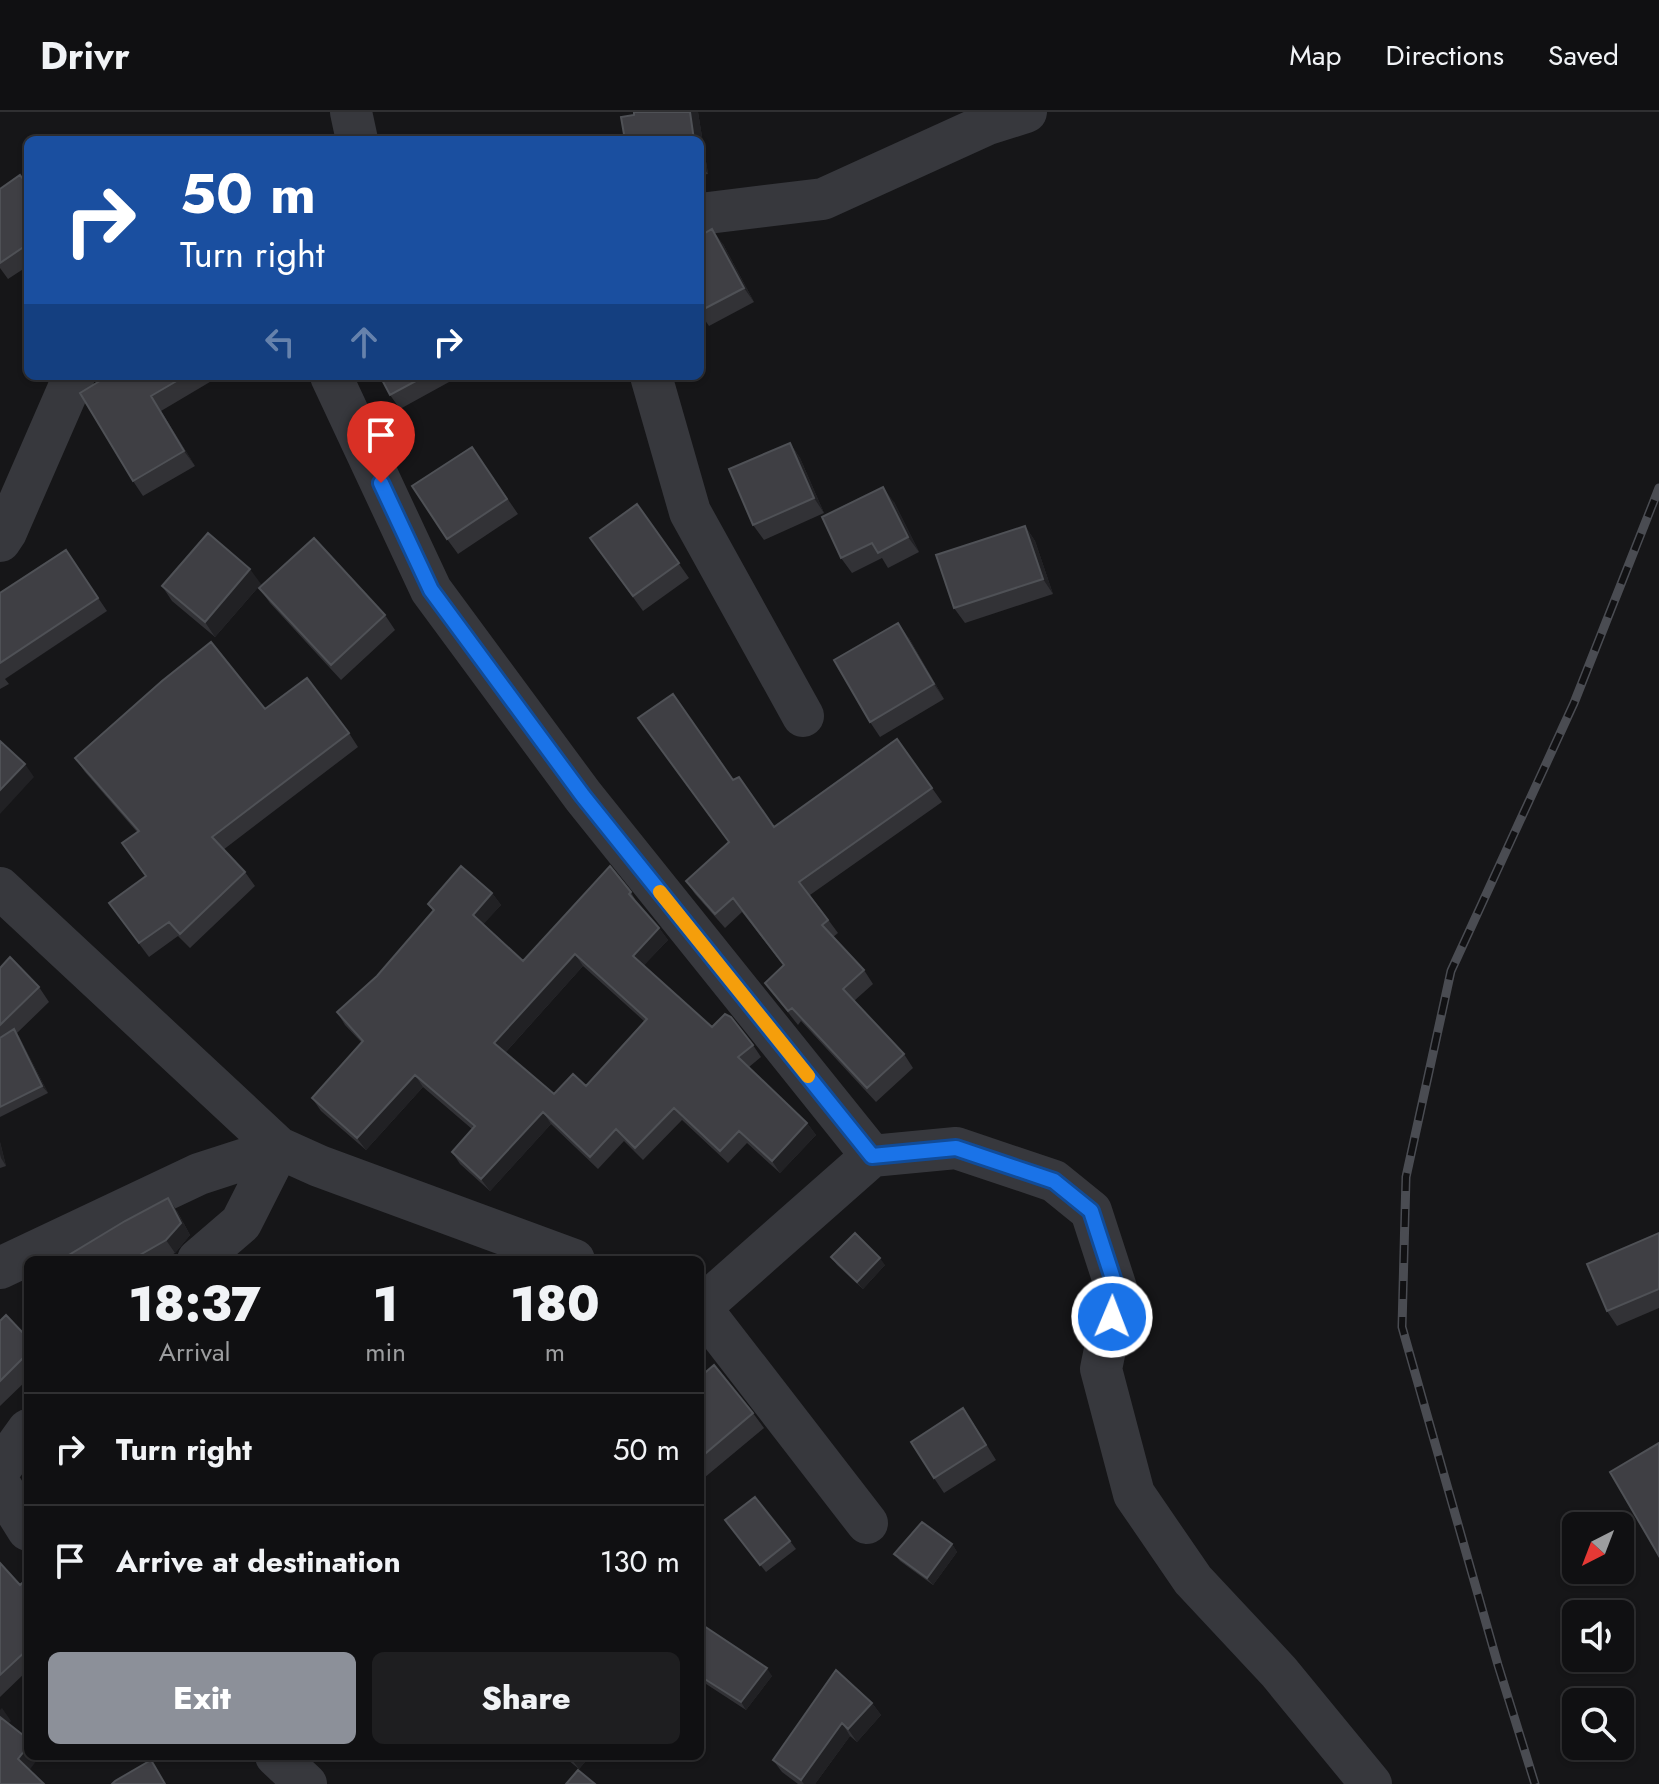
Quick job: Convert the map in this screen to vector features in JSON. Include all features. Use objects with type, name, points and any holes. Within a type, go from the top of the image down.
[{"type":"street","points":[[351,112],[356,136]]},
{"type":"street","points":[[704,214],[823,199],[988,124],[1026,112]]},
{"type":"street","points":[[0,541],[72,380]]},
{"type":"street","points":[[333,380],[431,590],[583,796],[872,1156]]},
{"type":"street","points":[[652,380],[690,512],[803,716]]},
{"type":"street","points":[[0,888],[279,1148],[319,1166],[563,1256]]},
{"type":"street","points":[[203,1256],[241,1223],[279,1148]]},
{"type":"street","points":[[25,1256],[199,1174],[279,1148]]},
{"type":"street","points":[[704,1303],[872,1156],[956,1148],[1054,1181],[1091,1211],[1117,1291],[1101,1369],[1134,1494],[1193,1580],[1279,1672],[1371,1784]]},
{"type":"street","points":[[0,1268],[24,1257]]},
{"type":"street","points":[[704,1312],[867,1523]]},
{"type":"street","points":[[0,1469],[24,1436]]},
{"type":"street","points":[[0,1485],[24,1524]]},
{"type":"street","points":[[280,1760],[306,1784]]},
{"type":"building","points":[[634,112],[690,112],[693,136],[624,136],[621,117],[634,115]]},
{"type":"building","points":[[20,175],[24,180],[24,247],[0,263],[0,189]]},
{"type":"building","points":[[712,229],[744,288],[704,309],[704,234]]},
{"type":"building","points":[[101,380],[178,380],[151,396],[184,451],[133,481],[80,393]]},
{"type":"building","points":[[382,380],[418,380],[390,395]]},
{"type":"building","points":[[790,443],[814,498],[753,525],[729,469]]},
{"type":"building","points":[[472,447],[507,499],[447,539],[412,486]]},
{"type":"building","points":[[883,487],[908,537],[878,553],[872,543],[841,558],[822,517]]},
{"type":"building","points":[[637,504],[679,563],[633,596],[590,538]]},
{"type":"building","points":[[1025,526],[1043,579],[954,608],[936,555]]},
{"type":"building","points":[[208,533],[250,569],[205,622],[162,586]]},
{"type":"building","points":[[314,538],[385,615],[331,665],[259,588]]},
{"type":"building","points":[[66,550],[98,598],[0,663],[0,593]]},
{"type":"building","points":[[898,623],[934,684],[870,722],[834,660]]},
{"type":"building","points":[[211,642],[265,709],[307,678],[349,733],[212,837],[245,872],[180,934],[169,922],[139,943],[109,903],[146,876],[122,843],[139,831],[75,758]]},
{"type":"building","points":[[673,694],[733,780],[739,777],[774,827],[897,739],[932,788],[799,882],[828,920],[822,925],[864,970],[843,989],[904,1054],[867,1088],[792,1008],[788,1011],[765,983],[784,965],[733,898],[715,914],[686,881],[729,842],[638,718]]},
{"type":"building","points":[[0,741],[25,764],[0,790]]},
{"type":"building","points":[[461,866],[492,893],[473,915],[523,961],[610,866],[631,892],[629,894],[659,928],[633,956],[712,1027],[725,1014],[731,1017],[753,1045],[738,1057],[807,1123],[772,1161],[739,1131],[720,1151],[674,1108],[635,1148],[616,1129],[590,1157],[543,1112],[481,1179],[452,1152],[475,1126],[415,1075],[357,1138],[312,1098],[363,1041],[337,1012],[377,976],[434,910],[428,904]],"holes":[[[575,954],[647,1019],[586,1086],[573,1074],[554,1094],[494,1043]]]},
{"type":"building","points":[[10,957],[39,987],[0,1025],[0,968]]},
{"type":"building","points":[[14,1029],[42,1086],[0,1107],[0,1038]]},
{"type":"building","points":[[168,1198],[181,1223],[166,1240],[138,1256],[67,1256]]},
{"type":"building","points":[[855,1233],[880,1258],[857,1282],[831,1257]]},
{"type":"building","points":[[1659,1233],[1659,1289],[1607,1311],[1587,1264]]},
{"type":"building","points":[[6,1315],[24,1332],[24,1357],[0,1381],[0,1321]]},
{"type":"building","points":[[714,1365],[753,1413],[704,1455],[704,1374]]},
{"type":"building","points":[[963,1408],[986,1445],[934,1478],[911,1442]]},
{"type":"building","points":[[1659,1443],[1659,1556],[1634,1512],[1610,1472]]},
{"type":"building","points":[[755,1497],[790,1541],[760,1565],[725,1520]]},
{"type":"building","points":[[922,1522],[952,1544],[927,1578],[894,1554]]},
{"type":"building","points":[[0,1563],[20,1585],[24,1582],[24,1653],[0,1675]]},
{"type":"building","points":[[704,1626],[767,1668],[741,1702],[704,1679]]},
{"type":"building","points":[[836,1670],[872,1703],[848,1729],[842,1723],[801,1780],[773,1760]]},
{"type":"building","points":[[0,1717],[24,1736],[24,1751],[18,1759],[44,1784],[0,1784]]},
{"type":"building","points":[[151,1760],[165,1784],[112,1784],[115,1781]]},
{"type":"building","points":[[578,1770],[595,1784],[566,1784]]},
{"type":"railway","points":[[1535,1784],[1402,1327],[1406,1177],[1451,971],[1574,703],[1659,488]]},
{"type":"slow traffic","points":[[660,892],[808,1076]]},
{"type":"route","points":[[381,483],[431,590],[583,796],[872,1156],[956,1148],[1054,1181],[1091,1211],[1117,1291],[1112,1317]]}]
